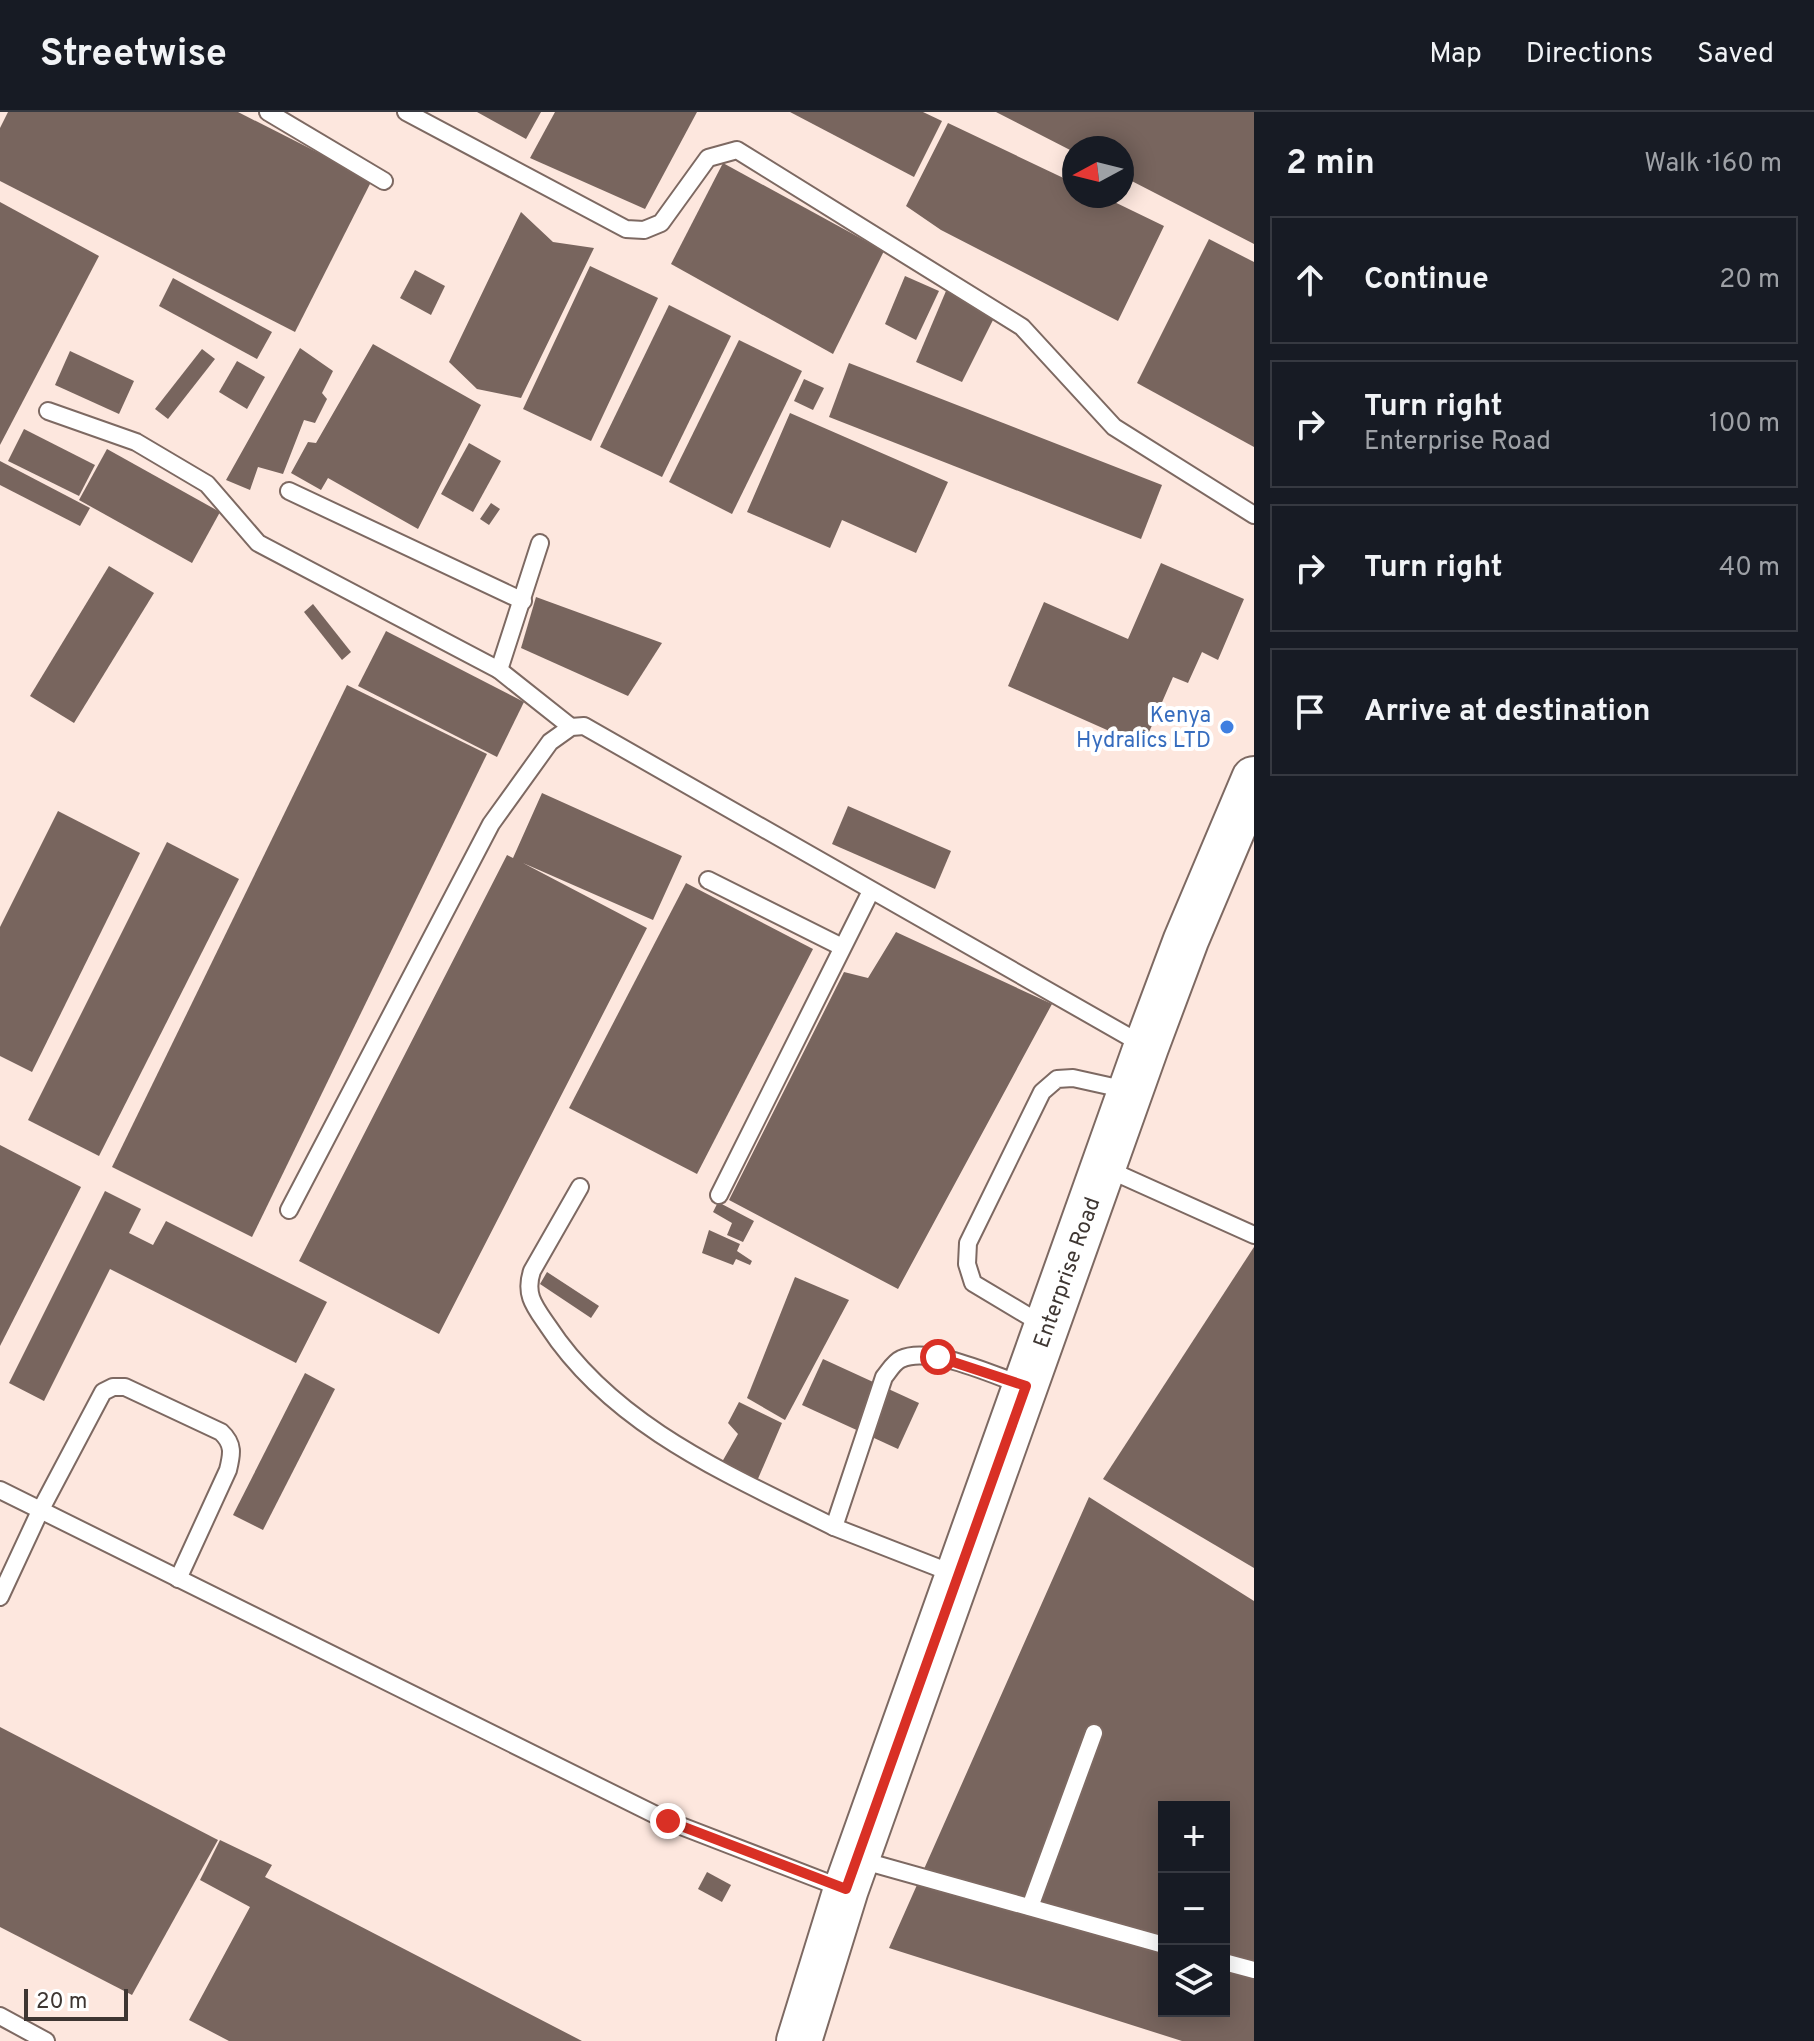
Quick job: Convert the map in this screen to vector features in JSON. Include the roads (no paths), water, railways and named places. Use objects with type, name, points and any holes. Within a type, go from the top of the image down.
[{"type":"main road","name":"Enterprise Road","points":[[799,2041],[851,1874],[1146,1047],[1186,940],[1254,779]]},
{"type":"lane","points":[[268,112],[384,181]]},
{"type":"lane","points":[[406,112],[626,229],[644,230],[661,223],[708,158],[737,150],[1022,327],[1114,427],[1254,515]]},
{"type":"lane","points":[[48,411],[136,442],[207,484],[258,543],[499,670],[571,727]]},
{"type":"lane","points":[[289,491],[523,601]]},
{"type":"lane","points":[[499,670],[540,543]]},
{"type":"lane","points":[[289,1210],[491,824],[550,742],[571,727],[584,726],[1146,1047]]},
{"type":"lane","points":[[708,880],[842,947]]},
{"type":"lane","points":[[719,1195],[871,891]]},
{"type":"lane","points":[[1047,1327],[973,1283],[967,1264],[968,1243],[1042,1092],[1057,1079],[1073,1078],[1131,1091]]},
{"type":"lane","points":[[1103,1167],[1254,1235]]},
{"type":"lane","points":[[580,1187],[532,1271],[527,1286],[531,1300],[563,1350],[596,1383],[657,1433],[696,1458],[834,1527],[958,1576]]},
{"type":"lane","points":[[834,1527],[884,1377],[898,1360],[915,1355],[938,1357],[1026,1386]]},
{"type":"lane","points":[[0,1597],[40,1511],[103,1392],[113,1387],[125,1387],[221,1432],[228,1439],[232,1451],[228,1470],[178,1579]]},
{"type":"lane","points":[[0,1490],[668,1821],[851,1874],[1030,1907],[1158,1943]]},
{"type":"lane","points":[[1030,1907],[1094,1733]]},
{"type":"lane","points":[[1230,1964],[1254,1970]]},
{"type":"lane","points":[[0,2016],[46,2041]]},
{"type":"place","name":"Kenya Hydralics LTD","points":[[1227,727]]}]
